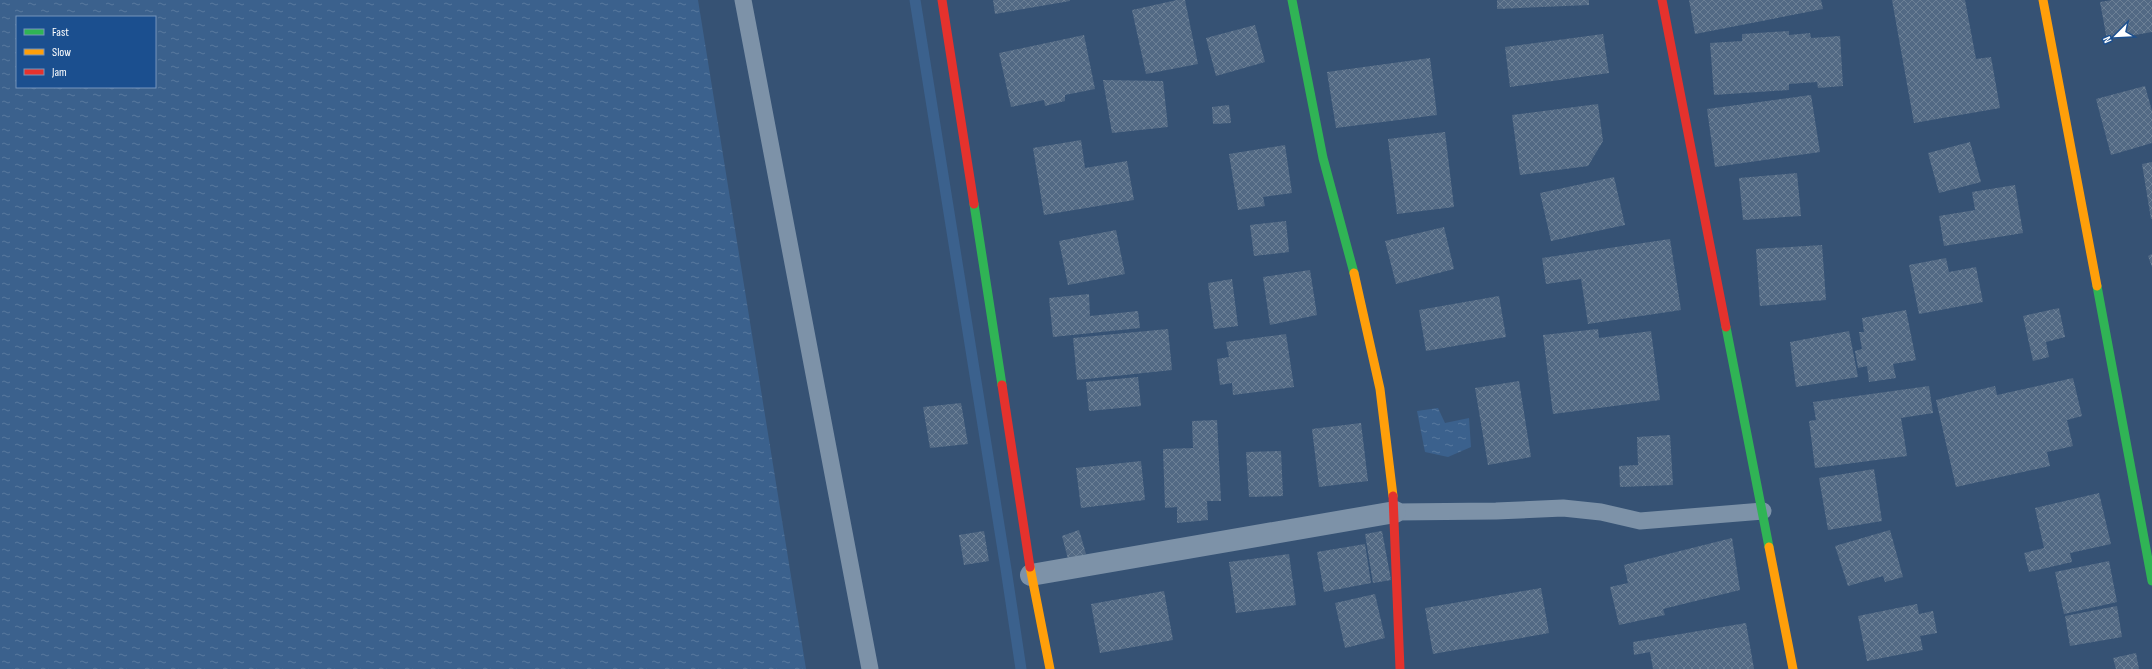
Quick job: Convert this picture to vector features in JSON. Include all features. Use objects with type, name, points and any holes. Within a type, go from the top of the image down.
[{"type":"street","points":[[942,0],[1031,574],[1050,669]]},
{"type":"street","points":[[1292,0],[1323,158],[1357,286],[1380,389],[1395,512],[1396,605],[1400,669]]},
{"type":"street","points":[[1662,0],[1793,669]]},
{"type":"street","points":[[2043,0],[2152,581]]},
{"type":"street","points":[[1031,574],[1395,512]]},
{"type":"lane","points":[[743,0],[870,669]]},
{"type":"lane","points":[[1395,512],[1496,511],[1562,508],[1601,512],[1640,521],[1763,511]]},
{"type":"water","points":[[0,0],[698,0],[806,669],[0,669]]},
{"type":"water","points":[[1438,408],[1445,423],[1469,418],[1471,447],[1448,457],[1425,452],[1417,411]]},
{"type":"building","points":[[993,0],[1070,0],[1070,1],[995,14]]},
{"type":"building","points":[[1177,0],[1185,0],[1198,64],[1146,74],[1132,10]]},
{"type":"building","points":[[1497,0],[1589,0],[1589,5],[1497,9]]},
{"type":"building","points":[[1689,0],[1821,0],[1823,9],[1695,34]]},
{"type":"building","points":[[1892,0],[1965,0],[1976,59],[1991,57],[2000,108],[1914,123]]},
{"type":"building","points":[[2112,0],[2152,0],[2152,32],[2107,40],[2100,2]]},
{"type":"building","points":[[1255,25],[1265,62],[1216,76],[1206,38]]},
{"type":"building","points":[[1789,31],[1789,35],[1810,33],[1811,38],[1840,36],[1843,86],[1818,88],[1817,82],[1789,84],[1789,90],[1714,95],[1710,43],[1742,41],[1742,34]]},
{"type":"building","points":[[1603,34],[1609,73],[1510,87],[1505,47]]},
{"type":"building","points":[[1084,35],[1095,89],[1065,95],[1065,101],[1045,106],[1044,100],[1011,107],[999,53]]},
{"type":"building","points":[[1430,58],[1437,115],[1336,128],[1327,72]]},
{"type":"building","points":[[1103,80],[1163,81],[1168,127],[1112,133]]},
{"type":"building","points":[[2145,86],[2152,111],[2152,143],[2111,155],[2096,99]]},
{"type":"building","points":[[1811,95],[1820,152],[1715,167],[1707,109]]},
{"type":"building","points":[[1598,104],[1603,141],[1588,166],[1520,175],[1512,115]]},
{"type":"building","points":[[1229,105],[1231,123],[1213,124],[1212,107]]},
{"type":"building","points":[[1445,132],[1454,207],[1397,214],[1388,139]]},
{"type":"building","points":[[1081,140],[1085,168],[1127,161],[1134,200],[1044,215],[1033,148]]},
{"type":"building","points":[[1970,142],[1981,182],[1939,193],[1928,153]]},
{"type":"building","points":[[1285,145],[1292,193],[1263,197],[1265,206],[1238,210],[1229,154]]},
{"type":"building","points":[[2152,162],[2152,219],[2151,219],[2142,164]]},
{"type":"building","points":[[1797,173],[1801,216],[1743,220],[1739,178]]},
{"type":"building","points":[[1614,177],[1625,225],[1551,241],[1540,193]]},
{"type":"building","points":[[2015,185],[2023,233],[1944,246],[1939,216],[1975,210],[1972,192]]},
{"type":"building","points":[[1286,221],[1289,252],[1254,256],[1250,225]]},
{"type":"building","points":[[1444,227],[1454,269],[1396,284],[1385,241]]},
{"type":"building","points":[[1116,230],[1125,274],[1068,285],[1059,241]]},
{"type":"building","points":[[1670,239],[1681,310],[1588,324],[1581,279],[1546,284],[1542,258]]},
{"type":"building","points":[[1822,245],[1826,300],[1760,306],[1756,249]]},
{"type":"building","points":[[2152,254],[2152,267],[2148,256]]},
{"type":"building","points":[[1946,258],[1949,272],[1976,267],[1983,302],[1919,314],[1909,265]]},
{"type":"building","points":[[1310,270],[1317,315],[1270,325],[1263,277]]},
{"type":"building","points":[[1232,279],[1238,326],[1214,329],[1208,283]]},
{"type":"building","points":[[1089,294],[1090,316],[1138,311],[1140,328],[1053,337],[1049,298]]},
{"type":"building","points":[[1499,296],[1506,337],[1426,351],[1419,310]]},
{"type":"building","points":[[2059,308],[2065,337],[2046,342],[2049,357],[2033,361],[2023,316]]},
{"type":"building","points":[[1906,310],[1916,360],[1893,364],[1896,378],[1869,382],[1867,366],[1858,368],[1855,351],[1862,349],[1859,332],[1864,332],[1862,318]]},
{"type":"building","points":[[1168,329],[1172,370],[1077,380],[1073,338]]},
{"type":"building","points":[[1598,329],[1599,338],[1651,331],[1660,400],[1553,414],[1543,335]]},
{"type":"building","points":[[1849,331],[1858,377],[1796,387],[1790,342]]},
{"type":"building","points":[[1286,334],[1294,387],[1233,395],[1232,383],[1220,385],[1217,359],[1229,357],[1226,342]]},
{"type":"building","points":[[1138,377],[1141,406],[1089,411],[1086,382]]},
{"type":"building","points":[[2073,378],[2082,416],[2067,420],[2073,446],[2047,452],[2050,466],[1956,487],[1936,400],[1995,386],[1997,395]]},
{"type":"building","points":[[1519,381],[1531,457],[1488,465],[1475,388]]},
{"type":"building","points":[[1929,386],[1933,413],[1901,418],[1907,456],[1815,468],[1809,421],[1816,420],[1813,402]]},
{"type":"building","points":[[961,403],[968,444],[930,448],[923,407]]},
{"type":"building","points":[[1217,420],[1221,501],[1207,501],[1208,520],[1177,523],[1177,507],[1165,508],[1163,449],[1193,448],[1192,421]]},
{"type":"building","points":[[1361,423],[1368,481],[1319,487],[1312,429]]},
{"type":"building","points":[[1670,435],[1673,485],[1620,487],[1619,466],[1638,465],[1637,437]]},
{"type":"building","points":[[1281,451],[1283,496],[1249,497],[1246,452]]},
{"type":"building","points":[[1141,461],[1145,500],[1081,508],[1076,468]]},
{"type":"building","points":[[1874,469],[1882,521],[1828,530],[1819,478]]},
{"type":"building","points":[[2099,493],[2111,544],[2070,553],[2072,562],[2029,572],[2024,553],[2044,548],[2035,508]]},
{"type":"building","points":[[1079,530],[1086,554],[1068,559],[1062,536]]},
{"type":"building","points":[[1890,530],[1903,577],[1885,582],[1883,576],[1848,586],[1835,546]]},
{"type":"building","points":[[984,531],[989,561],[964,565],[959,535]]},
{"type":"building","points":[[1382,531],[1391,580],[1373,583],[1365,534]]},
{"type":"building","points":[[1732,538],[1740,590],[1663,609],[1665,615],[1619,625],[1610,587],[1628,583],[1624,565]]},
{"type":"building","points":[[1365,544],[1371,583],[1324,592],[1317,552]]},
{"type":"building","points":[[1289,554],[1296,605],[1236,613],[1229,562]]},
{"type":"building","points":[[2109,561],[2117,602],[2064,614],[2055,572]]},
{"type":"building","points":[[1541,588],[1549,633],[1433,654],[1425,608]]},
{"type":"building","points":[[1164,591],[1173,640],[1100,653],[1091,604]]},
{"type":"building","points":[[1375,594],[1385,638],[1345,648],[1335,603]]},
{"type":"building","points":[[1917,604],[1919,614],[1933,611],[1937,633],[1920,636],[1923,650],[1867,661],[1858,616]]},
{"type":"building","points":[[2117,606],[2122,637],[2070,646],[2065,616]]},
{"type":"building","points":[[1746,623],[1754,669],[1653,669],[1650,652],[1634,655],[1633,642]]},
{"type":"building","points":[[2136,653],[2139,669],[2116,669],[2113,658]]},
{"type":"waterway","points":[[915,0],[1021,669]]},
{"type":"traffic: fast","points":[[1292,0],[1323,158],[1354,273]]},
{"type":"traffic: fast","points":[[974,204],[1002,385]]},
{"type":"traffic: fast","points":[[2097,286],[2152,581]]},
{"type":"traffic: fast","points":[[1726,327],[1769,547]]},
{"type":"traffic: slow","points":[[2043,0],[2097,286]]},
{"type":"traffic: slow","points":[[1354,273],[1380,389],[1393,496]]},
{"type":"traffic: slow","points":[[1769,547],[1793,669]]},
{"type":"traffic: slow","points":[[1030,567],[1050,669]]},
{"type":"traffic: jam","points":[[942,0],[974,204]]},
{"type":"traffic: jam","points":[[1662,0],[1726,327]]},
{"type":"traffic: jam","points":[[1002,385],[1030,567]]},
{"type":"traffic: jam","points":[[1393,496],[1400,669]]}]
